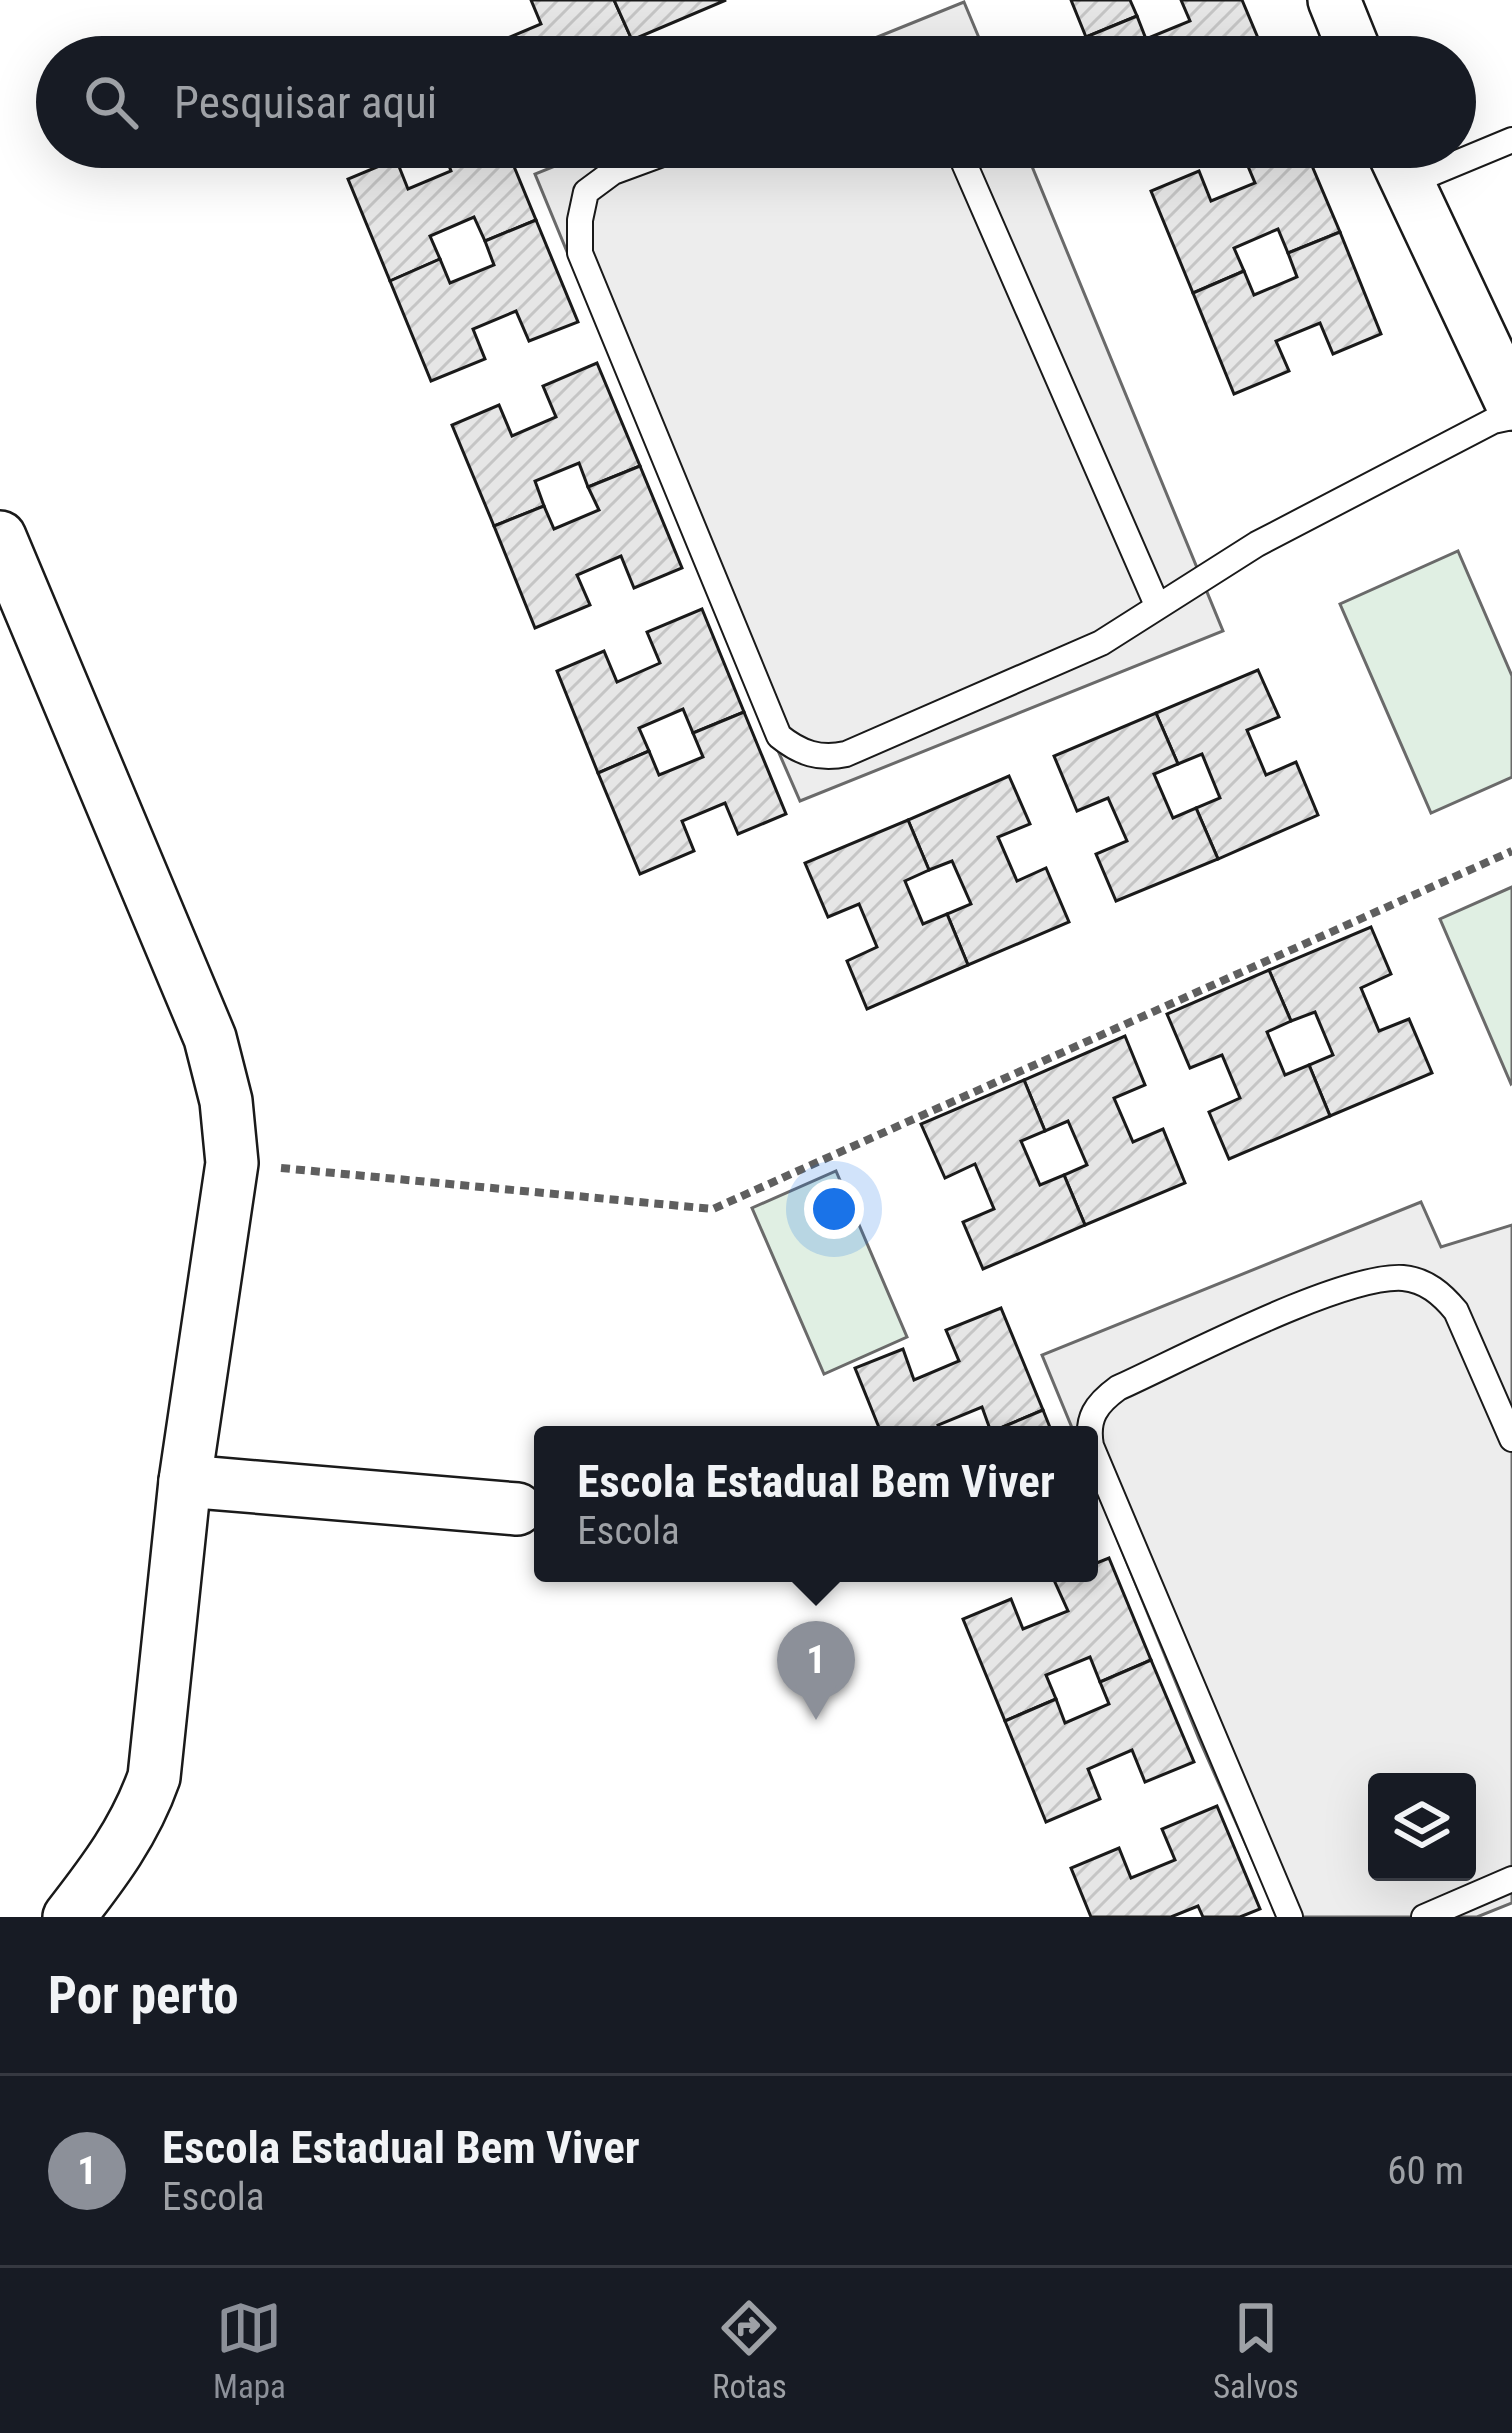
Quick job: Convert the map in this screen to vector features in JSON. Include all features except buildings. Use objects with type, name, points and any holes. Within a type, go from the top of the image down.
[{"type":"street","points":[[1334,0],[1349,36]]},
{"type":"street","points":[[1399,168],[1512,404]]},
{"type":"street","points":[[0,537],[203,1020],[226,1101],[232,1163],[185,1481],[154,1777],[141,1814],[118,1852],[69,1917]]},
{"type":"street","points":[[185,1481],[517,1509]]},
{"type":"lane","points":[[1476,148],[1512,140]]},
{"type":"lane","points":[[624,168],[586,192],[580,253],[779,736],[795,750],[829,758],[846,754],[1101,643],[1258,544],[1493,421],[1512,417]]},
{"type":"lane","points":[[966,168],[1157,605]]},
{"type":"lane","points":[[1089,1426],[1102,1399],[1118,1388],[1310,1302],[1376,1280],[1404,1278],[1442,1294],[1456,1311],[1512,1439]]},
{"type":"lane","points":[[1098,1463],[1290,1917]]},
{"type":"lane","points":[[1424,1917],[1512,1880]]},
{"type":"path","points":[[232,1163],[713,1209],[1512,851]]},
{"type":"green space","points":[[1458,551],[1512,676],[1512,777],[1431,813],[1340,604]]},
{"type":"green space","points":[[1512,887],[1512,1083],[1511,1084],[1440,919]]},
{"type":"green space","points":[[836,1171],[907,1337],[824,1374],[752,1208]]},
{"type":"shaded area","points":[[964,2],[978,36],[880,36]]},
{"type":"shaded area","points":[[550,168],[1033,168],[1223,631],[800,801],[535,174]]},
{"type":"shaded area","points":[[1421,1202],[1441,1247],[1512,1225],[1512,1903],[1477,1917],[1278,1917],[1098,1492],[1098,1426],[1071,1426],[1042,1355]]},
{"type":"place","name":"Escola Estadual Bem Viver","points":[[816,1720]]}]
